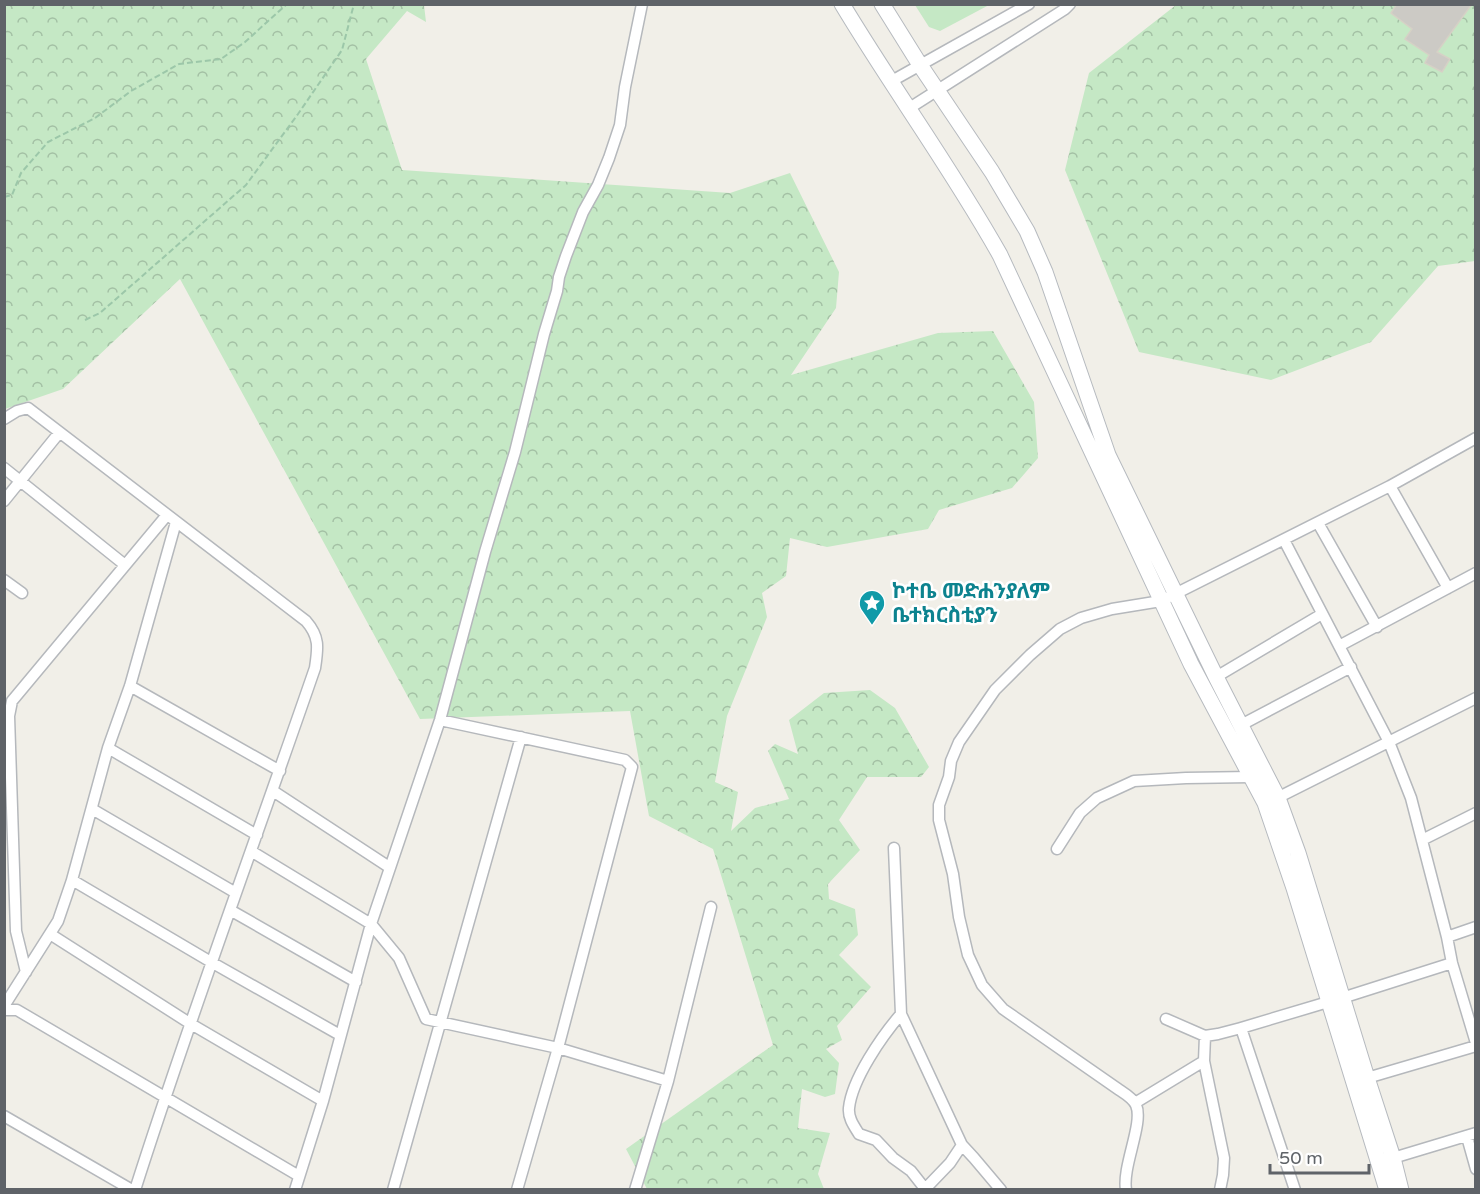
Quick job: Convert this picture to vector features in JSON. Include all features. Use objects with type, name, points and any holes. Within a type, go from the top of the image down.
[{"type":"main road","points":[[842,4],[890,82],[977,214],[1000,255],[1137,531],[1176,594],[1299,853],[1335,1000],[1387,1190]]},
{"type":"main road","points":[[882,4],[992,172],[1027,231],[1045,272],[1102,458]]},
{"type":"main road","points":[[1137,531],[1161,601],[1191,664],[1251,777],[1272,800]]},
{"type":"main road","points":[[1335,1000],[1367,1078],[1401,1190]]},
{"type":"street","points":[[295,1190],[323,1101],[371,924],[440,720],[485,552],[515,452],[559,277],[584,212],[609,158],[620,125],[625,87],[642,4]]},
{"type":"street","points":[[890,82],[1029,4]]},
{"type":"street","points":[[908,109],[1070,4]]},
{"type":"street","points":[[4,419],[17,411],[28,408],[306,621],[315,631],[318,647],[315,668],[211,962],[134,1190],[4,1116]]},
{"type":"street","points":[[4,501],[59,433]]},
{"type":"street","points":[[1126,1190],[1126,1173],[1137,1123],[1138,1111],[1135,1103],[1003,1009],[982,985],[968,955],[939,820],[939,805],[949,777],[951,761],[959,742],[995,690],[1060,629],[1081,618],[1112,609],[1161,601],[1390,486],[1476,438]]},
{"type":"street","points":[[4,468],[125,565]]},
{"type":"street","points":[[1390,486],[1448,588]]},
{"type":"street","points":[[26,972],[16,931],[9,839],[9,716],[12,701],[125,565],[171,518]]},
{"type":"street","points":[[171,518],[130,686],[108,748],[72,880],[58,921],[4,1008],[17,1010],[299,1176]]},
{"type":"street","points":[[1318,523],[1377,627]]},
{"type":"street","points":[[1284,540],[1389,742],[1411,798],[1452,963],[1473,1024],[1476,1044],[1367,1078]]},
{"type":"street","points":[[1339,646],[1476,573]]},
{"type":"street","points":[[4,580],[22,593]]},
{"type":"street","points":[[1216,677],[1322,614]]},
{"type":"street","points":[[1240,725],[1351,667]]},
{"type":"street","points":[[130,686],[280,771]]},
{"type":"street","points":[[1272,800],[1476,698]]},
{"type":"street","points":[[440,720],[625,760],[632,767],[558,1048],[517,1190]]},
{"type":"street","points":[[393,1190],[521,737]]},
{"type":"street","points":[[108,748],[257,835]]},
{"type":"street","points":[[1057,849],[1080,813],[1097,798],[1134,781],[1251,777]]},
{"type":"street","points":[[273,791],[389,867]]},
{"type":"street","points":[[92,809],[236,893]]},
{"type":"street","points":[[1422,840],[1476,813]]},
{"type":"street","points":[[894,848],[901,1014],[962,1145],[1001,1190]]},
{"type":"street","points":[[251,851],[371,924],[399,958],[426,1019],[558,1048],[668,1081]]},
{"type":"street","points":[[72,880],[340,1035]]},
{"type":"street","points":[[635,1190],[668,1081],[711,907]]},
{"type":"street","points":[[230,910],[356,981]]},
{"type":"street","points":[[1447,937],[1476,927]]},
{"type":"street","points":[[50,934],[191,1024],[323,1101]]},
{"type":"street","points":[[1166,1019],[1206,1036],[1218,1034],[1452,963]]},
{"type":"street","points":[[901,1014],[882,1037],[856,1081],[849,1108],[850,1120],[859,1134],[876,1140],[893,1158],[911,1171],[925,1189],[950,1163],[962,1145]]},
{"type":"street","points":[[1241,1028],[1295,1190]]},
{"type":"street","points":[[1206,1036],[1204,1061],[1224,1158],[1220,1190]]},
{"type":"street","points":[[1135,1103],[1204,1061]]},
{"type":"street","points":[[1377,1159],[1393,1158],[1471,1135],[1476,1169]]},
{"type":"path","points":[[4,197],[12,195],[21,172],[48,142],[95,118],[131,91],[179,64],[221,59],[245,42],[287,4]]},
{"type":"path","points":[[85,320],[100,313],[246,185],[342,50],[354,4]]},
{"type":"green space","points":[[934,4],[989,5],[940,31],[929,27],[915,5],[932,6]]},
{"type":"green space","points":[[4,5],[424,5],[426,22],[407,11],[366,59],[402,170],[730,193],[790,173],[839,272],[836,308],[791,375],[938,333],[993,331],[1034,402],[1038,458],[1012,488],[939,510],[928,529],[827,547],[790,538],[786,576],[762,593],[767,617],[727,716],[715,782],[738,792],[731,831],[755,808],[789,799],[768,751],[775,744],[798,754],[789,720],[824,693],[870,690],[895,708],[929,767],[921,777],[867,777],[839,820],[860,850],[828,884],[829,899],[855,909],[858,935],[839,955],[871,987],[837,1026],[842,1040],[826,1049],[839,1063],[835,1094],[825,1097],[802,1089],[798,1128],[830,1133],[818,1174],[824,1189],[647,1189],[626,1149],[773,1045],[713,849],[649,816],[630,711],[420,719],[180,279],[63,389],[5,409]]},
{"type":"green space","points":[[1176,5],[1475,5],[1475,261],[1438,266],[1371,342],[1271,380],[1139,352],[1065,170],[1089,73]]},
{"type":"building","points":[[1397,4],[1472,4],[1437,52],[1450,59],[1442,72],[1425,63],[1429,55],[1405,39],[1412,29],[1391,13]]},
{"type":"place","name":"ኮተቤ መድሐንያለም ቤተክርስቲያን","points":[[872,626]]}]
